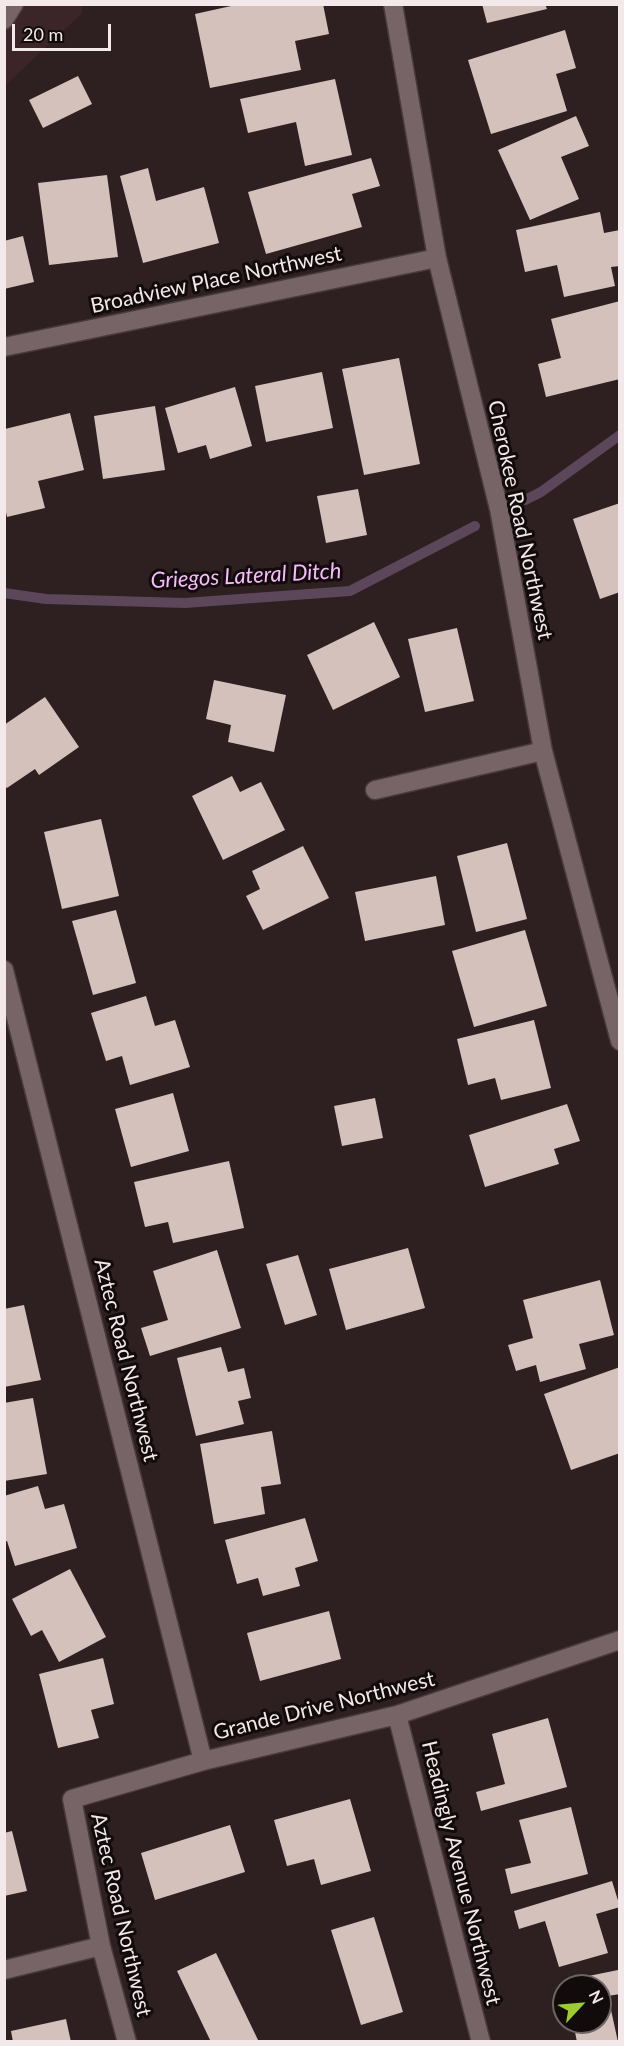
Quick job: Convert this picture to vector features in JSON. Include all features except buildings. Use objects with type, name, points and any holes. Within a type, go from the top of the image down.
[{"type":"street","points":[[4,20],[14,4]]},
{"type":"street","name":"Cherokee Road Northwest","points":[[393,4],[437,258],[499,509],[543,751],[620,1041]]},
{"type":"street","name":"Broadview Place Northwest","points":[[4,347],[437,258]]},
{"type":"street","points":[[375,790],[543,751]]},
{"type":"street","name":"Aztec Road Northwest","points":[[4,970],[203,1761]]},
{"type":"street","name":"Grande Drive Northwest","points":[[72,1798],[203,1761],[398,1715],[620,1640]]},
{"type":"street","name":"Headingly Avenue Northwest","points":[[398,1715],[480,2042]]},
{"type":"street","name":"Aztec Road Northwest","points":[[72,1798],[101,1946],[127,2042]]},
{"type":"street","points":[[4,1970],[101,1946]]},
{"type":"shaded area","points":[[5,5],[83,5],[82,13],[5,86]]},
{"type":"waterway","name":"Griegos Lateral Ditch","points":[[525,500],[541,492],[620,435]]},
{"type":"waterway","name":"Griegos Lateral Ditch","points":[[4,593],[46,599],[185,603],[350,591],[475,526]]}]
